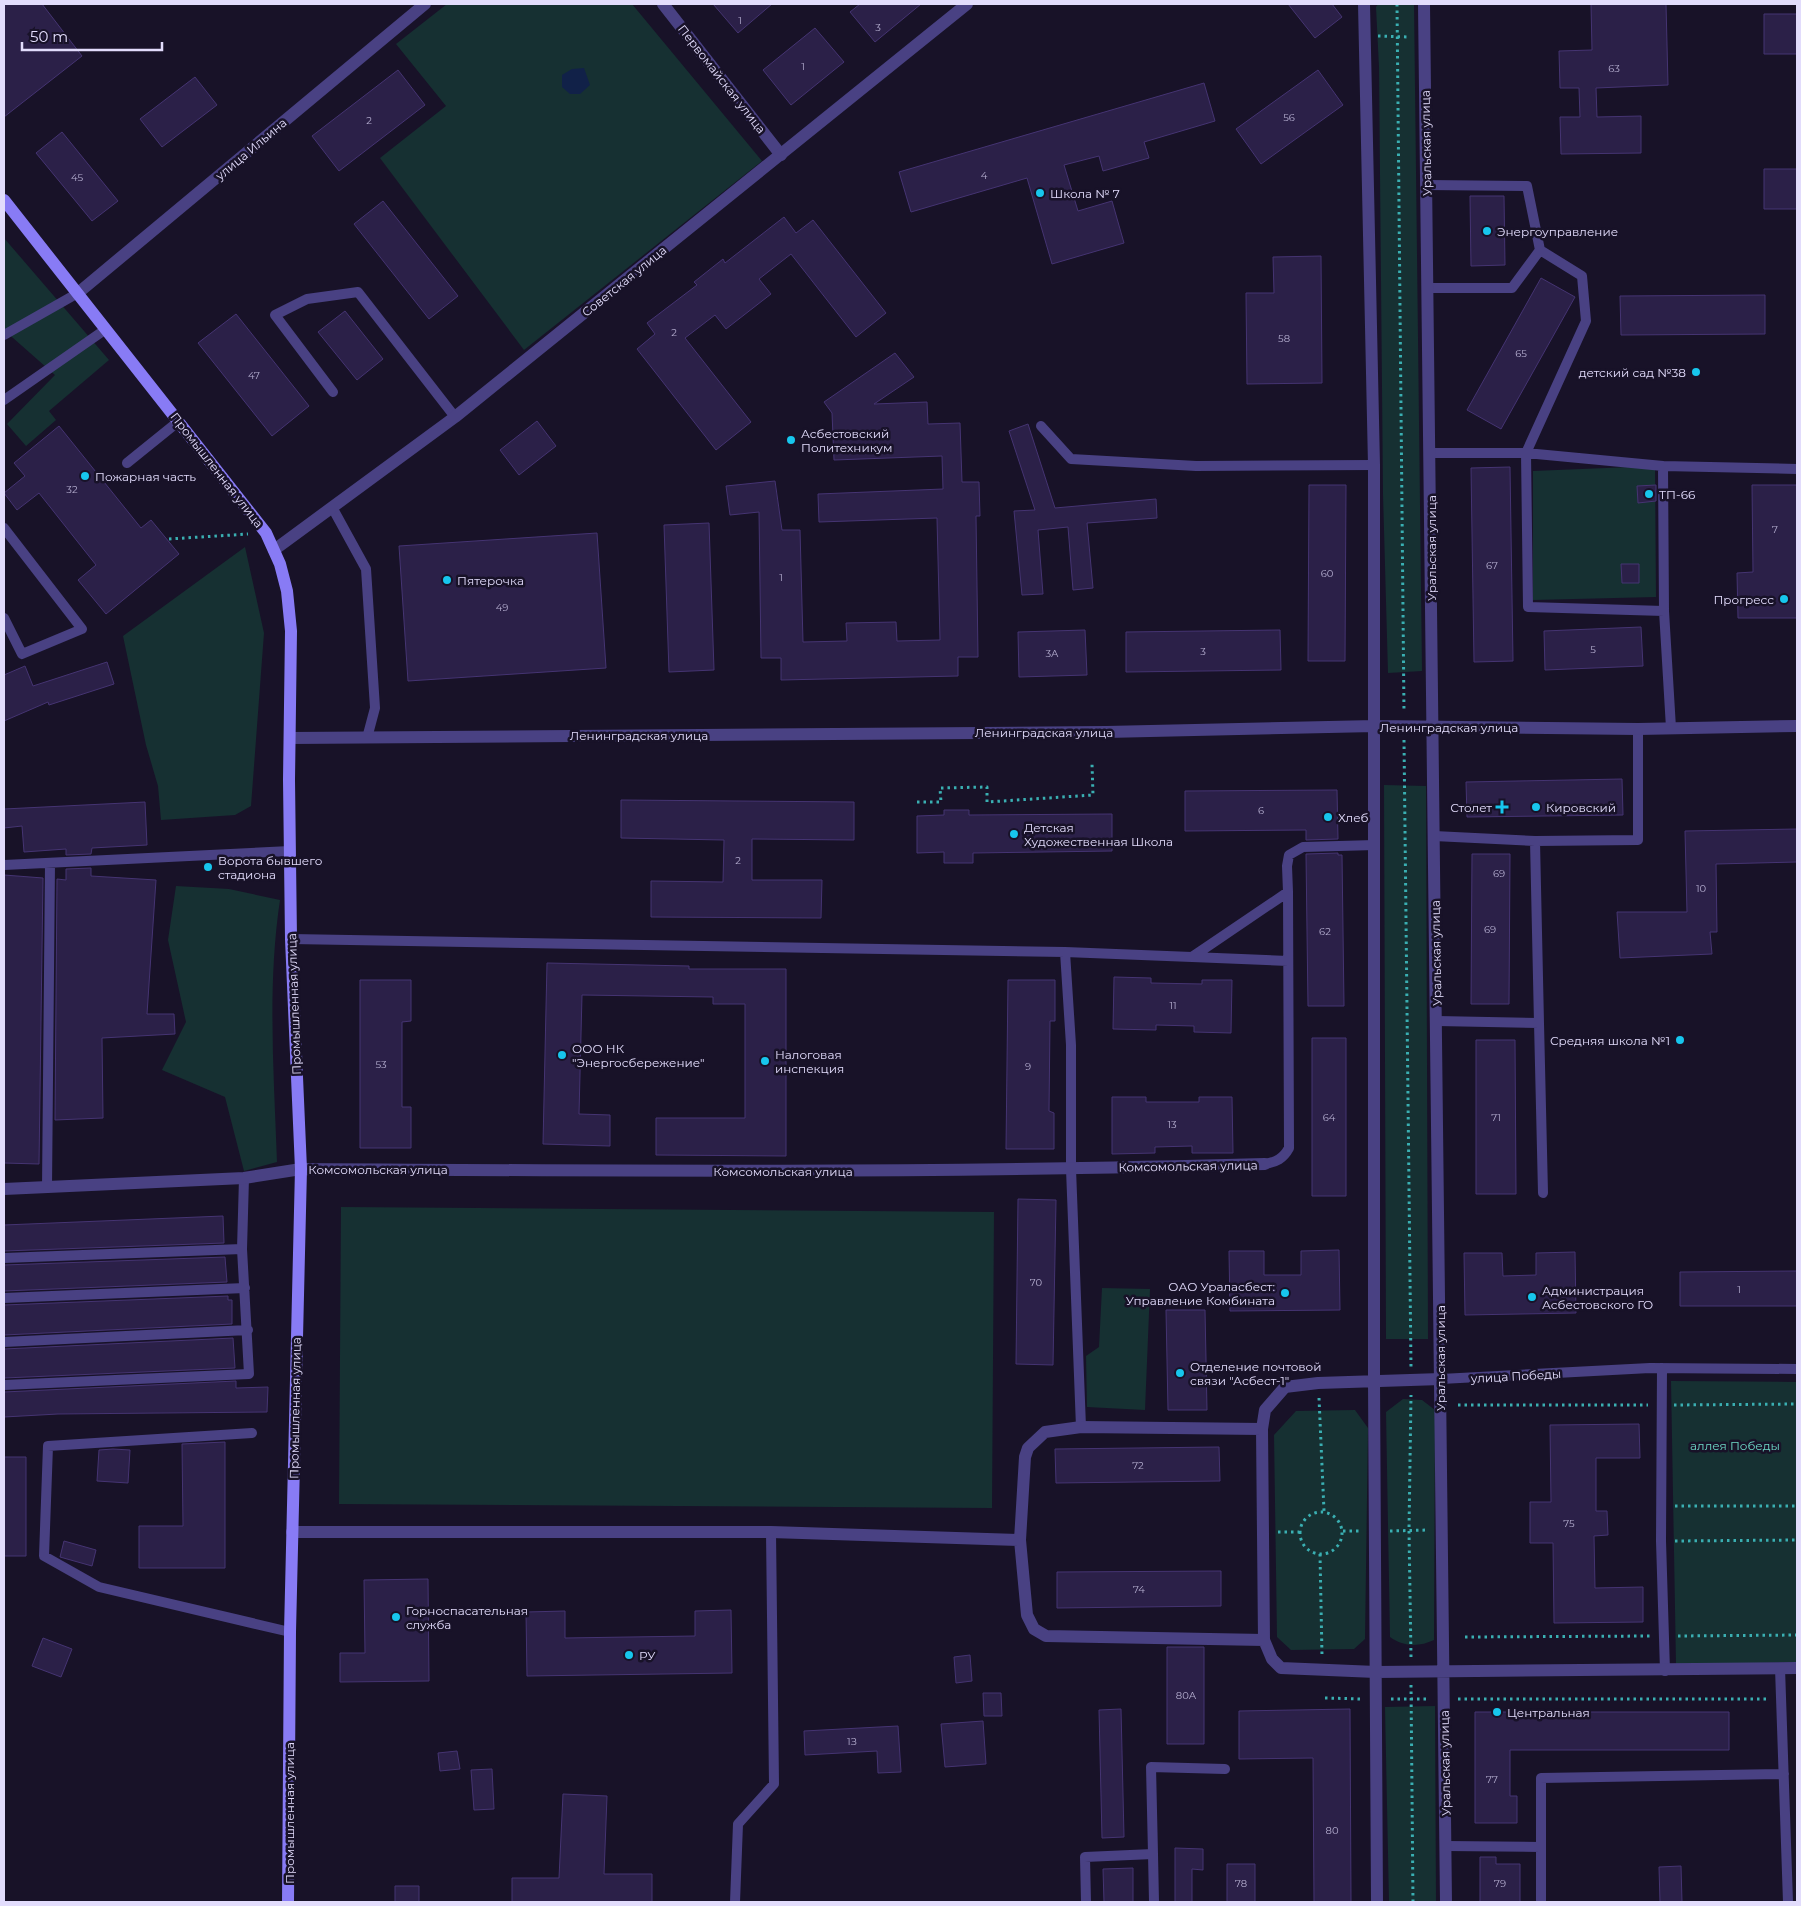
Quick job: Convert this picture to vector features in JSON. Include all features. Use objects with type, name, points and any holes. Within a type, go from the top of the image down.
[{"type":"main road","name":"Промышленная улица","points":[[4,200],[266,533],[274,550],[287,591],[291,630],[291,939],[300,1169],[290,1632],[288,1902]]},
{"type":"street","name":"улица Ильина","points":[[78,293],[425,4]]},
{"type":"street","name":"Первомайская улица","points":[[663,4],[781,155]]},
{"type":"street","name":"Советская улица","points":[[274,550],[455,416],[967,4]]},
{"type":"street","points":[[1364,4],[1374,465],[1376,726],[1374,1382],[1377,1902]]},
{"type":"street","name":"Уральская улица","points":[[1424,4],[1446,1902]]},
{"type":"street","name":"Ленинградская улица","points":[[290,738],[1096,732],[1376,726],[1638,729],[1797,726]]},
{"type":"street","name":"Комсомольская улица","points":[[4,1189],[244,1178],[300,1169],[786,1172],[1071,1169],[1265,1164]]},
{"type":"street","name":"улица Победы","points":[[1264,1640],[1262,1429],[1265,1410],[1285,1387],[1318,1383],[1440,1379]]},
{"type":"street","points":[[1262,1429],[1081,1427],[1044,1432],[1028,1448],[1025,1457],[1020,1540],[1027,1615],[1034,1630],[1046,1636],[1264,1640],[1272,1659],[1280,1668],[1322,1671],[1665,1671],[1797,1668]]},
{"type":"street","points":[[292,1532],[771,1532],[1020,1540]]},
{"type":"lane","points":[[1426,185],[1527,186],[1540,250],[1582,276],[1586,321],[1526,453],[1528,607],[1664,611]]},
{"type":"lane","points":[[1428,288],[1512,288],[1540,250]]},
{"type":"lane","points":[[333,392],[275,315],[307,299],[358,292],[455,416]]},
{"type":"lane","points":[[4,335],[78,293]]},
{"type":"lane","points":[[4,400],[106,329]]},
{"type":"lane","points":[[127,463],[179,421]]},
{"type":"lane","points":[[1041,426],[1071,459],[1196,466],[1374,465]]},
{"type":"lane","points":[[1430,453],[1526,453],[1664,466],[1797,469]]},
{"type":"lane","points":[[1664,466],[1664,611],[1671,728]]},
{"type":"lane","points":[[332,506],[366,569],[375,708],[367,738]]},
{"type":"lane","points":[[4,528],[82,629],[22,654],[4,618]]},
{"type":"lane","points":[[1434,836],[1536,840],[1638,840],[1638,729]]},
{"type":"lane","points":[[1536,840],[1543,1193]]},
{"type":"lane","points":[[1265,1164],[1275,1162],[1284,1156],[1289,1148],[1287,866],[1289,855],[1303,847],[1375,845]]},
{"type":"lane","points":[[4,865],[290,851]]},
{"type":"lane","points":[[47,1188],[50,864]]},
{"type":"lane","points":[[1192,957],[1288,892]]},
{"type":"lane","points":[[291,939],[1065,952],[1288,961]]},
{"type":"lane","points":[[1065,952],[1071,1045],[1071,1169],[1081,1427]]},
{"type":"lane","points":[[1437,1021],[1539,1023]]},
{"type":"lane","points":[[4,1385],[249,1374],[242,1249],[244,1178]]},
{"type":"lane","points":[[4,1258],[242,1249]]},
{"type":"lane","points":[[4,1298],[245,1288]]},
{"type":"lane","points":[[4,1342],[248,1330]]},
{"type":"lane","points":[[1662,1368],[1661,1541],[1665,1671]]},
{"type":"lane","name":"улица Победы","points":[[1440,1379],[1662,1368],[1797,1369]]},
{"type":"lane","points":[[252,1433],[48,1446],[44,1556],[99,1587],[290,1632]]},
{"type":"lane","points":[[736,1902],[738,1824],[774,1784],[771,1532]]},
{"type":"lane","points":[[1780,1668],[1788,1902]]},
{"type":"lane","points":[[1154,1902],[1151,1767],[1225,1769]]},
{"type":"lane","points":[[1541,1902],[1541,1778],[1784,1774]]},
{"type":"lane","points":[[1446,1846],[1540,1847]]},
{"type":"lane","points":[[1086,1902],[1086,1857],[1153,1854]]},
{"type":"path","points":[[1397,4],[1411,1380],[1409,1530],[1412,1902]]},
{"type":"path","points":[[1366,36],[1424,37]]},
{"type":"path","points":[[169,539],[266,533]]},
{"type":"path","points":[[917,802],[941,802],[940,788],[987,787],[987,802],[1093,795],[1092,764]]},
{"type":"path","points":[[1318,1383],[1324,1511]]},
{"type":"path","points":[[1458,1405],[1797,1404]]},
{"type":"path","points":[[1661,1506],[1797,1506]]},
{"type":"path","points":[[1324,1511],[1337,1518],[1343,1532],[1339,1545],[1334,1550],[1320,1554],[1314,1553],[1303,1545],[1299,1532],[1304,1519],[1316,1512],[1324,1511]]},
{"type":"path","points":[[1263,1532],[1299,1532]]},
{"type":"path","points":[[1661,1541],[1797,1540]]},
{"type":"path","points":[[1320,1554],[1322,1671]]},
{"type":"path","points":[[1465,1637],[1797,1635]]},
{"type":"path","points":[[1325,1698],[1376,1700],[1781,1699]]},
{"type":"green space","points":[[447,4],[632,4],[762,161],[524,350],[380,158],[446,106],[396,44]]},
{"type":"green space","points":[[1378,4],[1414,4],[1422,671],[1388,673],[1383,494],[1379,67],[1376,7]]},
{"type":"green space","points":[[4,238],[109,360],[49,411],[56,420],[26,446],[7,424],[55,375],[4,330]]},
{"type":"green space","points":[[1655,466],[1656,597],[1533,600],[1533,471]]},
{"type":"green space","points":[[245,547],[264,633],[251,806],[235,815],[161,820],[158,786],[146,745],[123,636]]},
{"type":"green space","points":[[1384,785],[1426,786],[1428,1339],[1386,1339]]},
{"type":"green space","points":[[176,886],[229,889],[280,900],[276,932],[273,998],[273,1064],[277,1162],[244,1171],[225,1097],[162,1070],[186,1022],[168,940]]},
{"type":"green space","points":[[341,1207],[994,1212],[992,1508],[339,1504]]},
{"type":"green space","points":[[1102,1288],[1150,1289],[1145,1410],[1087,1407],[1086,1356],[1099,1347]]},
{"type":"green space","name":"аллея Победы","points":[[1671,1381],[1797,1382],[1797,1662],[1676,1665]]},
{"type":"green space","points":[[1403,1399],[1422,1400],[1435,1410],[1434,1640],[1417,1645],[1401,1643],[1390,1637],[1386,1412]]},
{"type":"green space","points":[[1355,1410],[1368,1428],[1365,1639],[1354,1649],[1291,1650],[1277,1637],[1274,1435],[1296,1411]]},
{"type":"green space","points":[[1435,1706],[1436,1902],[1389,1902],[1385,1707]]},
{"type":"water","points":[[584,68],[590,85],[580,94],[570,94],[562,87],[562,75],[572,69]]},
{"type":"building","points":[[4,4],[42,4],[82,56],[4,117]]},
{"type":"building","points":[[713,4],[772,4],[738,33]]},
{"type":"building","points":[[860,4],[921,4],[875,42],[850,12]]},
{"type":"building","points":[[1288,4],[1332,4],[1342,17],[1315,38]]},
{"type":"building","points":[[1591,4],[1666,4],[1668,85],[1596,88],[1597,117],[1641,116],[1641,153],[1561,154],[1560,117],[1580,117],[1579,88],[1560,88],[1559,51],[1592,50]]},
{"type":"building","points":[[1764,14],[1797,14],[1797,54],[1764,54]]},
{"type":"building","points":[[815,28],[844,62],[791,105],[763,70]]},
{"type":"building","points":[[398,70],[425,105],[339,171],[312,136]]},
{"type":"building","points":[[1318,70],[1343,105],[1261,164],[1236,129]]},
{"type":"building","points":[[195,77],[217,105],[162,147],[140,119]]},
{"type":"building","points":[[1204,83],[1215,121],[1144,142],[1149,158],[1103,171],[1099,156],[1064,165],[1078,211],[1112,201],[1124,243],[1052,264],[1027,178],[911,212],[899,172]]},
{"type":"building","points":[[62,132],[118,201],[92,221],[36,153]]},
{"type":"building","points":[[1764,169],[1797,169],[1797,209],[1764,209]]},
{"type":"building","name":"Энергоуправление","points":[[1470,196],[1504,196],[1505,265],[1471,266]]},
{"type":"building","points":[[383,201],[458,296],[429,319],[354,224]]},
{"type":"building","points":[[784,217],[796,233],[813,220],[886,313],[856,337],[791,254],[759,279],[771,294],[726,329],[715,315],[685,338],[751,422],[716,450],[637,349],[655,334],[647,323],[697,285],[694,282],[723,259],[725,263]]},
{"type":"building","points":[[1321,256],[1322,383],[1247,384],[1246,293],[1274,293],[1273,257]]},
{"type":"building","points":[[1541,278],[1575,297],[1501,429],[1467,410]]},
{"type":"building","points":[[1765,295],[1765,334],[1621,335],[1620,296]]},
{"type":"building","points":[[345,311],[383,359],[357,380],[318,332]]},
{"type":"building","points":[[236,314],[309,406],[272,436],[198,343]]},
{"type":"building","points":[[895,353],[914,377],[874,404],[927,402],[928,424],[960,423],[962,482],[979,482],[980,516],[976,516],[978,657],[958,657],[958,676],[781,680],[781,658],[761,658],[759,512],[730,515],[726,486],[775,481],[782,530],[800,530],[803,642],[847,641],[846,623],[896,622],[897,641],[940,640],[937,518],[819,522],[818,494],[943,489],[942,456],[834,460],[832,413],[824,402]]},
{"type":"building","points":[[537,421],[556,446],[519,475],[500,450]]},
{"type":"building","points":[[1028,424],[1055,508],[1156,499],[1157,518],[1087,523],[1093,588],[1073,590],[1068,527],[1038,530],[1043,594],[1022,595],[1014,511],[1035,510],[1009,431]]},
{"type":"building","points":[[59,426],[141,528],[151,520],[179,554],[106,614],[78,580],[96,565],[39,493],[17,510],[4,493],[25,476],[14,463]]},
{"type":"building","points":[[1510,467],[1513,661],[1474,662],[1471,468]]},
{"type":"building","points":[[1309,485],[1346,485],[1345,661],[1308,661]]},
{"type":"building","name":"ТП-66","points":[[1656,485],[1656,501],[1638,503],[1637,486]]},
{"type":"building","points":[[1752,485],[1797,485],[1797,618],[1738,618],[1737,573],[1753,572]]},
{"type":"building","points":[[709,523],[714,670],[669,672],[664,525]]},
{"type":"building","points":[[597,533],[606,668],[408,681],[399,546]]},
{"type":"building","points":[[1621,564],[1639,564],[1639,583],[1622,583]]},
{"type":"building","points":[[1641,627],[1643,666],[1545,670],[1544,631]]},
{"type":"building","points":[[1085,630],[1087,675],[1019,677],[1018,632]]},
{"type":"building","points":[[1280,630],[1281,670],[1126,672],[1126,632]]},
{"type":"building","points":[[107,662],[114,684],[49,705],[48,702],[4,721],[4,675],[25,666],[33,686]]},
{"type":"building","points":[[1622,779],[1623,815],[1467,817],[1466,782]]},
{"type":"building","points":[[1337,790],[1338,839],[1306,840],[1306,830],[1185,831],[1185,791]]},
{"type":"building","points":[[621,800],[854,802],[854,840],[752,839],[752,880],[822,880],[821,918],[651,917],[651,881],[723,882],[724,840],[621,838]]},
{"type":"building","points":[[145,802],[147,845],[92,848],[91,854],[66,855],[66,849],[24,852],[22,826],[4,828],[4,809]]},
{"type":"building","name":"Детская Художественная Школа","points":[[944,810],[969,810],[969,815],[1112,814],[1112,851],[973,853],[973,863],[944,863],[944,852],[917,853],[917,816],[944,815]]},
{"type":"building","points":[[1797,829],[1797,862],[1716,864],[1717,932],[1710,932],[1712,954],[1620,958],[1617,912],[1687,912],[1685,831]]},
{"type":"building","points":[[1338,853],[1338,855],[1342,855],[1344,1006],[1308,1006],[1306,854]]},
{"type":"building","points":[[1472,854],[1510,854],[1509,1004],[1471,1004]]},
{"type":"building","points":[[91,868],[91,876],[156,880],[147,1014],[174,1014],[175,1034],[102,1038],[103,1118],[55,1120],[57,879],[66,880],[66,869]]},
{"type":"building","points":[[4,875],[43,878],[39,1164],[4,1163]]},
{"type":"building","points":[[547,963],[689,966],[689,969],[786,969],[786,1156],[656,1155],[656,1118],[745,1118],[745,1004],[713,1004],[713,997],[582,995],[579,1114],[610,1115],[610,1146],[543,1144]]},
{"type":"building","points":[[1114,977],[1151,978],[1151,983],[1202,984],[1202,980],[1232,980],[1231,1033],[1194,1032],[1194,1026],[1156,1025],[1156,1030],[1113,1029]]},
{"type":"building","points":[[360,980],[411,980],[411,1021],[402,1022],[402,1107],[411,1107],[411,1148],[360,1148]]},
{"type":"building","points":[[1008,980],[1055,980],[1055,1021],[1050,1021],[1049,1111],[1054,1113],[1054,1149],[1006,1149]]},
{"type":"building","points":[[1312,1038],[1346,1038],[1346,1196],[1312,1196]]},
{"type":"building","points":[[1476,1040],[1515,1040],[1516,1194],[1476,1194]]},
{"type":"building","points":[[1112,1097],[1146,1097],[1146,1102],[1199,1102],[1199,1097],[1232,1097],[1233,1153],[1192,1153],[1192,1146],[1155,1147],[1155,1153],[1112,1154]]},
{"type":"building","points":[[1018,1199],[1056,1200],[1053,1365],[1016,1364]]},
{"type":"building","points":[[223,1216],[224,1243],[4,1251],[4,1225]]},
{"type":"building","name":"ОАО Ураласбест: Управление Комбината","points":[[1339,1250],[1340,1310],[1230,1311],[1229,1251],[1264,1251],[1264,1275],[1301,1275],[1301,1251]]},
{"type":"building","points":[[1575,1252],[1576,1313],[1465,1315],[1464,1253],[1502,1253],[1503,1276],[1536,1275],[1536,1253]]},
{"type":"building","points":[[225,1257],[227,1282],[4,1291],[4,1265]]},
{"type":"building","points":[[1797,1271],[1797,1306],[1680,1306],[1680,1272]]},
{"type":"building","points":[[228,1296],[228,1300],[232,1300],[232,1324],[4,1335],[4,1305]]},
{"type":"building","points":[[1166,1310],[1205,1310],[1207,1410],[1168,1410]]},
{"type":"building","points":[[233,1338],[235,1368],[4,1378],[4,1349]]},
{"type":"building","points":[[236,1381],[236,1388],[268,1387],[267,1412],[58,1414],[4,1417],[4,1392]]},
{"type":"building","points":[[1639,1424],[1640,1458],[1596,1458],[1596,1511],[1607,1511],[1608,1535],[1594,1536],[1595,1588],[1643,1587],[1643,1622],[1554,1623],[1553,1543],[1530,1543],[1530,1502],[1551,1502],[1550,1425]]},
{"type":"building","points":[[225,1442],[225,1568],[139,1568],[139,1526],[183,1526],[182,1444]]},
{"type":"building","points":[[1219,1447],[1220,1481],[1056,1483],[1055,1449]]},
{"type":"building","points":[[99,1450],[130,1450],[128,1483],[97,1481]]},
{"type":"building","points":[[4,1457],[26,1457],[26,1556],[4,1556]]},
{"type":"building","points":[[64,1541],[96,1550],[92,1566],[60,1557]]},
{"type":"building","points":[[1221,1571],[1221,1606],[1057,1608],[1057,1572]]},
{"type":"building","name":"Горноспасательная служба","points":[[428,1579],[429,1681],[340,1682],[340,1653],[365,1653],[364,1580]]},
{"type":"building","name":"РУ","points":[[731,1610],[732,1673],[527,1676],[526,1612],[565,1611],[565,1638],[695,1636],[695,1611]]},
{"type":"building","points":[[43,1638],[72,1649],[61,1677],[32,1666]]},
{"type":"building","points":[[1167,1647],[1204,1647],[1204,1744],[1167,1744]]},
{"type":"building","points":[[970,1655],[972,1681],[956,1683],[954,1657]]},
{"type":"building","points":[[983,1693],[1001,1693],[1002,1716],[984,1716]]},
{"type":"building","points":[[1121,1709],[1124,1837],[1102,1838],[1099,1710]]},
{"type":"building","points":[[1350,1709],[1351,1902],[1314,1902],[1313,1758],[1239,1759],[1239,1711]]},
{"type":"building","points":[[1475,1712],[1729,1712],[1729,1750],[1510,1750],[1510,1796],[1517,1796],[1517,1823],[1475,1823]]},
{"type":"building","points":[[983,1721],[986,1764],[945,1767],[941,1724]]},
{"type":"building","points":[[898,1726],[901,1772],[878,1773],[877,1751],[805,1755],[804,1731]]},
{"type":"building","points":[[457,1751],[460,1769],[440,1771],[438,1753]]},
{"type":"building","points":[[492,1769],[494,1809],[474,1810],[471,1770]]},
{"type":"building","points":[[563,1794],[607,1796],[604,1874],[652,1874],[652,1902],[512,1902],[512,1878],[559,1878]]},
{"type":"building","points":[[1175,1848],[1203,1849],[1203,1870],[1192,1869],[1192,1902],[1175,1902]]},
{"type":"building","points":[[1480,1857],[1496,1857],[1496,1864],[1520,1864],[1520,1902],[1480,1902]]},
{"type":"building","points":[[1227,1864],[1255,1864],[1255,1902],[1227,1902]]},
{"type":"building","points":[[1681,1866],[1682,1902],[1660,1902],[1659,1867]]},
{"type":"building","points":[[1133,1868],[1133,1902],[1104,1902],[1103,1869]]},
{"type":"building","points":[[395,1886],[419,1886],[419,1902],[395,1902]]},
{"type":"place","name":"Школа № 7","points":[[1040,193]]},
{"type":"place","name":"Энергоуправление","points":[[1487,231]]},
{"type":"place","name":"детский сад №38","points":[[1696,372]]},
{"type":"place","name":"Асбестовский Политехникум","points":[[791,440]]},
{"type":"place","name":"Пожарная часть","points":[[85,476]]},
{"type":"place","name":"ТП-66","points":[[1649,494]]},
{"type":"place","name":"Пятерочка","points":[[447,580]]},
{"type":"place","name":"Прогресс","points":[[1784,599]]},
{"type":"place","name":"Столет","points":[[1502,807]]},
{"type":"place","name":"Кировский","points":[[1536,807]]},
{"type":"place","name":"Хлеб","points":[[1328,817]]},
{"type":"place","name":"Детская Художественная Школа","points":[[1014,834]]},
{"type":"place","name":"Ворота бывшего стадиона","points":[[208,867]]},
{"type":"place","name":"Средняя школа №1","points":[[1680,1040]]},
{"type":"place","name":"ООО НК \"Энергосбережение\"","points":[[562,1055]]},
{"type":"place","name":"Налоговая инспекция","points":[[765,1061]]},
{"type":"place","name":"ОАО Ураласбест: Управление Комбината","points":[[1285,1293]]},
{"type":"place","name":"Администрация Асбестовского ГО","points":[[1532,1297]]},
{"type":"place","name":"Отделение почтовой связи \"Асбест-1\"","points":[[1180,1373]]},
{"type":"place","name":"Горноспасательная служба","points":[[396,1617]]},
{"type":"place","name":"РУ","points":[[629,1655]]},
{"type":"place","name":"Центральная","points":[[1497,1712]]}]
